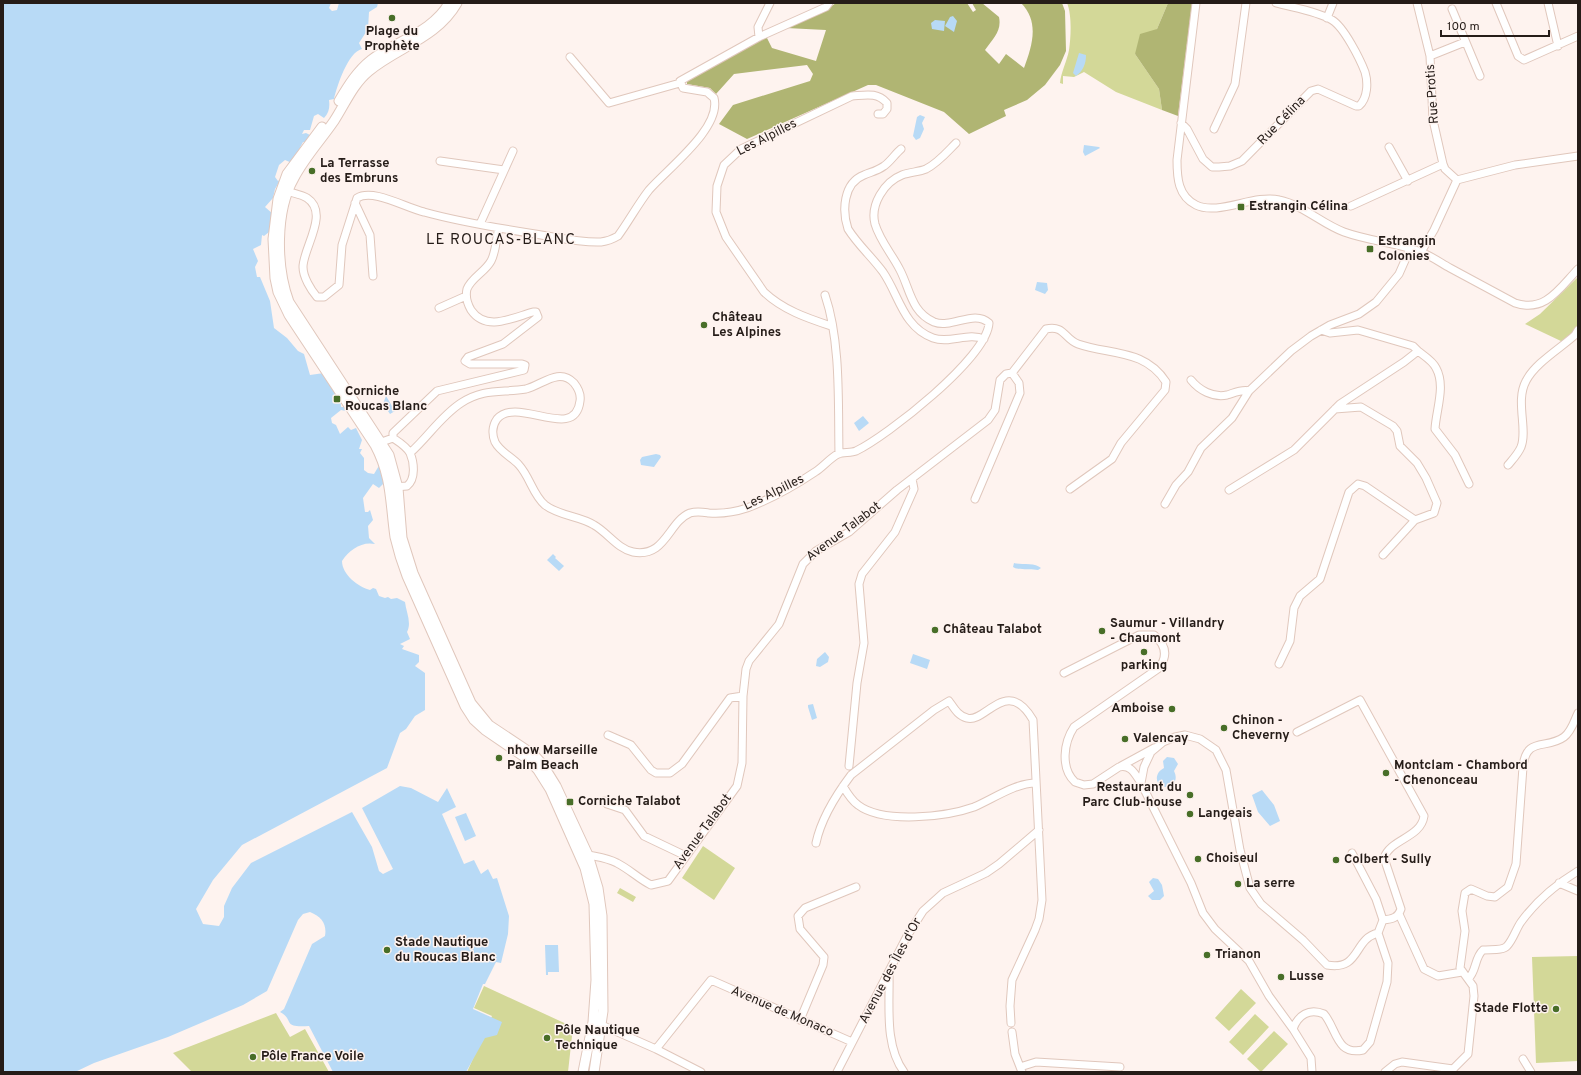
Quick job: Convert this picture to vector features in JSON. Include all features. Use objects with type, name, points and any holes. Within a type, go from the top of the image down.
[{"type":"main road","points":[[449,3],[433,22],[377,56],[356,74],[322,127],[291,168],[284,190],[280,264],[286,296],[295,313],[378,443],[389,455],[393,488],[396,538],[400,557],[465,706],[474,720],[485,730],[529,760],[538,770],[550,789],[578,850],[591,889],[595,916],[597,1023],[594,1072]]},
{"type":"main road","points":[[284,190],[362,78],[374,66],[434,30],[445,20],[457,3]]},
{"type":"main road","points":[[378,443],[382,460],[393,488],[406,554],[416,580],[471,703],[489,725],[534,755],[543,765],[556,786],[588,855],[598,888],[602,916],[604,986],[597,1023],[583,1072]]},
{"type":"street","points":[[759,36],[758,27],[770,3]]},
{"type":"street","points":[[570,57],[609,102],[680,83],[682,80],[759,36],[826,8],[829,3]]},
{"type":"street","points":[[1196,3],[1177,175],[1180,189],[1190,202],[1197,206],[1209,208],[1261,199],[1279,200],[1293,205],[1328,226],[1344,232],[1421,252],[1515,303],[1524,306],[1534,306],[1549,299],[1578,270]]},
{"type":"street","points":[[1214,129],[1235,84],[1246,3]]},
{"type":"street","points":[[1276,3],[1327,18],[1333,3]]},
{"type":"street","name":"Rue Protis","points":[[1417,3],[1430,56],[1433,120],[1443,164],[1445,169],[1457,180]]},
{"type":"street","points":[[1496,3],[1518,56],[1521,59],[1524,60],[1578,36]]},
{"type":"street","points":[[1548,3],[1558,46]]},
{"type":"street","points":[[1452,9],[1480,76]]},
{"type":"street","name":"Rue Célina","points":[[1182,124],[1187,129],[1203,159],[1212,167],[1230,166],[1247,157],[1311,91],[1318,89],[1359,106],[1362,104],[1367,91],[1365,73],[1352,46],[1335,22],[1327,18]]},
{"type":"street","points":[[1430,56],[1465,42]]},
{"type":"street","points":[[284,190],[306,197],[315,206],[316,220],[302,266],[311,291],[317,297],[324,298],[339,285],[342,245],[355,203],[357,198],[361,196],[382,197],[421,212],[499,228],[573,240],[601,242],[611,240],[618,236],[649,191],[706,131],[715,105],[714,98],[707,92],[683,88],[680,83]]},
{"type":"street","name":"Les Alpilles","points":[[831,326],[790,311],[771,299],[764,292],[720,226],[716,212],[717,186],[724,165],[741,149],[852,96],[869,94],[878,95],[887,103],[887,109],[883,114],[878,114]]},
{"type":"street","name":"Les Alpilles","points":[[410,453],[451,410],[464,401],[477,395],[495,390],[526,388],[556,376],[564,376],[577,386],[580,394],[580,401],[577,410],[573,415],[567,419],[559,420],[519,412],[505,413],[494,425],[492,432],[494,440],[498,447],[519,464],[538,497],[548,508],[591,523],[601,529],[625,549],[637,552],[655,548],[663,542],[685,516],[692,513],[722,513],[746,508],[799,483],[839,454],[854,452],[879,438],[954,377],[973,355],[988,331],[989,323],[984,319],[977,317],[947,324],[935,322],[925,317],[916,307],[895,259],[880,236],[873,212],[882,192],[893,179],[904,174],[924,170],[936,163],[956,143]]},
{"type":"street","points":[[1389,147],[1408,181]]},
{"type":"street","points":[[901,149],[885,165],[869,174],[864,174],[855,181],[850,188],[844,203],[845,220],[848,229],[882,271],[900,307],[914,326],[933,338],[944,340],[972,336],[984,339]]},
{"type":"street","points":[[480,224],[513,151]]},
{"type":"street","points":[[1421,252],[1434,230],[1457,180],[1515,164],[1578,156]]},
{"type":"street","points":[[440,161],[504,170]]},
{"type":"street","points":[[1351,206],[1443,164]]},
{"type":"street","points":[[355,203],[370,235],[373,276]]},
{"type":"street","points":[[392,438],[393,433],[437,391],[524,370],[525,365],[522,364],[470,364],[466,362],[468,357],[503,344],[536,319],[538,314],[533,312],[495,323],[488,322],[476,316],[468,305],[466,296],[469,285],[492,260],[499,228]]},
{"type":"street","points":[[1165,504],[1176,485],[1188,472],[1201,448],[1232,418],[1249,391],[1291,351],[1321,330],[1359,314],[1376,302],[1399,274],[1410,249]]},
{"type":"street","points":[[825,295],[831,313],[838,391],[839,454]]},
{"type":"street","points":[[439,308],[466,296]]},
{"type":"street","points":[[912,479],[988,420],[995,410],[1000,380],[1006,374],[1012,373],[1046,329],[1053,327],[1059,329],[1076,343],[1136,356],[1161,374],[1166,382],[1165,390],[1121,444],[1112,459],[1070,489]]},
{"type":"street","points":[[1321,330],[1330,333],[1358,330],[1413,346],[1436,367],[1440,391],[1435,429],[1455,455],[1469,484]]},
{"type":"street","points":[[1508,465],[1516,456],[1521,446],[1521,397],[1525,382],[1531,372],[1575,335],[1578,330]]},
{"type":"street","points":[[1229,490],[1294,450],[1335,409],[1418,351]]},
{"type":"street","points":[[975,499],[1020,393],[1019,383],[1012,373]]},
{"type":"street","points":[[1191,380],[1205,392],[1211,394],[1223,396],[1236,392],[1249,391]]},
{"type":"street","points":[[1335,409],[1361,407],[1393,426],[1397,431],[1400,446],[1417,463],[1436,504],[1434,513],[1415,520],[1383,555]]},
{"type":"street","points":[[378,443],[392,438]]},
{"type":"street","points":[[392,438],[403,445],[410,453],[412,461],[412,480],[409,485],[393,488]]},
{"type":"street","name":"Avenue Talabot","points":[[578,850],[588,855],[606,858],[619,864],[642,881],[651,885],[668,881],[737,786],[742,763],[743,696],[746,669],[749,661],[779,624],[803,564],[816,551],[849,532],[897,490],[912,479],[914,489],[895,532],[862,574],[859,584],[864,643],[857,683],[849,766]]},
{"type":"street","points":[[1279,664],[1290,641],[1294,608],[1300,596],[1320,579],[1349,492],[1353,487],[1358,484],[1365,486],[1415,520]]},
{"type":"street","points":[[897,490],[902,489],[905,492],[908,501]]},
{"type":"street","points":[[1064,673],[1139,635],[1154,635],[1161,642],[1166,651],[1165,658],[1159,668],[1086,717],[1074,727],[1067,737],[1066,764],[1069,775],[1075,782],[1084,785],[1093,784],[1119,767],[1175,737],[1185,735],[1200,739],[1216,750],[1226,770],[1240,850],[1250,888],[1261,904],[1303,940],[1327,965],[1339,965],[1350,962],[1367,937],[1378,933]]},
{"type":"street","points":[[608,735],[631,745],[651,770],[656,773],[670,773],[682,764],[730,698],[743,696]]},
{"type":"street","points":[[1297,732],[1360,700],[1424,816],[1421,826],[1389,849],[1384,858],[1400,904],[1399,914],[1424,969],[1438,976],[1462,972]]},
{"type":"street","points":[[816,843],[820,827],[843,786],[851,776],[886,746],[934,710],[949,701],[958,713],[968,719],[975,718],[1003,701],[1017,703],[1028,710],[1033,720],[1042,900],[1039,918],[1012,980],[1010,1006],[1011,1023]]},
{"type":"street","points":[[1384,1072],[1395,1064],[1402,1062],[1453,1070],[1468,1054],[1474,996],[1473,986],[1462,972],[1460,964],[1465,931],[1462,911],[1465,893],[1471,889],[1487,896],[1495,897],[1504,892],[1512,878],[1516,864],[1523,767],[1526,752],[1534,746],[1562,738],[1568,733],[1578,713]]},
{"type":"street","points":[[1141,783],[1144,767],[1151,752],[1156,747]]},
{"type":"street","points":[[1119,767],[1124,766],[1131,768],[1141,783],[1191,883],[1203,913],[1215,929],[1249,961],[1269,996],[1293,1029],[1311,1058],[1312,1072]]},
{"type":"street","points":[[843,786],[849,796],[865,810],[874,813],[904,816],[936,815],[962,810],[986,802],[1023,785],[1036,783]]},
{"type":"street","points":[[604,801],[607,804],[625,810],[644,836],[686,856]]},
{"type":"street","name":"Avenue des Îles d'Or","points":[[837,1072],[907,936],[923,911],[932,901],[943,893],[986,873],[999,864],[1039,830]]},
{"type":"street","points":[[1293,1029],[1295,1022],[1301,1016],[1309,1012],[1317,1011],[1324,1014],[1328,1018],[1340,1044],[1346,1048],[1355,1052],[1363,1050],[1370,1042],[1383,997],[1388,970],[1386,953],[1378,933],[1383,920],[1376,899],[1352,853]]},
{"type":"street","points":[[1468,979],[1473,972],[1478,954],[1483,950],[1503,949],[1507,946],[1518,927],[1536,904],[1559,883],[1578,871]]},
{"type":"street","points":[[1559,883],[1578,892]]},
{"type":"street","points":[[800,1020],[823,966],[824,957],[800,929],[798,916],[805,908],[856,887]]},
{"type":"street","points":[[1383,920],[1395,918],[1399,914]]},
{"type":"street","points":[[889,970],[890,1026],[893,1050],[904,1072]]},
{"type":"street","name":"Avenue de Monaco","points":[[656,1049],[711,980],[852,1042]]},
{"type":"street","points":[[597,1023],[656,1049],[690,1070],[700,1072]]},
{"type":"street","points":[[1012,1032],[1014,1054],[1021,1069],[1036,1062],[1120,1067]]},
{"type":"street","points":[[1523,1059],[1531,1072]]},
{"type":"green space","points":[[836,3],[967,3],[973,12],[976,10],[972,3],[982,3],[999,17],[1000,22],[996,35],[985,50],[999,64],[1006,54],[1024,68],[1030,51],[1033,34],[1031,18],[1021,3],[1062,3],[1065,11],[1066,51],[1060,65],[1045,85],[1027,100],[1004,110],[1006,116],[969,134],[944,112],[876,85],[868,85],[747,139],[719,124],[733,105],[810,81],[813,74],[807,65],[734,74],[716,94],[710,88],[687,84],[687,80],[766,36],[772,48],[816,61],[826,30],[786,28],[822,13]]},
{"type":"green space","points":[[1067,3],[1168,3],[1157,29],[1135,54],[1159,89],[1162,110],[1116,92],[1084,72],[1074,77],[1063,76],[1063,84],[1060,83],[1069,50],[1070,39],[1071,26]]},
{"type":"green space","points":[[1168,3],[1192,3],[1178,116],[1162,110],[1159,89],[1135,54],[1140,34],[1157,29]]},
{"type":"green space","points":[[1578,277],[1578,324],[1573,333],[1563,342],[1525,324],[1540,314]]},
{"type":"green space","points":[[703,846],[735,868],[714,900],[682,878]]},
{"type":"green space","points":[[620,888],[636,897],[633,902],[617,893]]},
{"type":"green space","name":"Stade Flotte","points":[[1578,956],[1578,1061],[1536,1063],[1532,957]]},
{"type":"green space","points":[[484,986],[573,1027],[568,1072],[467,1072],[492,1016],[474,1008]]},
{"type":"green space","points":[[1241,989],[1256,1003],[1229,1031],[1215,1018]]},
{"type":"green space","points":[[276,1013],[290,1037],[305,1029],[329,1072],[192,1072],[173,1053]]},
{"type":"green space","points":[[1255,1014],[1269,1027],[1243,1055],[1229,1042]]},
{"type":"green space","points":[[1274,1031],[1288,1044],[1261,1072],[1247,1059]]},
{"type":"water","points":[[3,3],[331,3],[329,8],[332,11],[337,10],[339,3],[378,3],[377,7],[369,12],[368,29],[359,43],[362,49],[357,51],[352,56],[344,70],[334,99],[329,100],[327,114],[324,118],[318,114],[314,116],[310,130],[304,130],[302,134],[306,133],[310,135],[307,142],[303,142],[292,163],[285,160],[279,165],[275,177],[278,181],[281,179],[275,189],[273,198],[265,207],[273,214],[269,232],[264,236],[262,235],[261,245],[253,249],[258,261],[255,267],[257,277],[260,277],[270,301],[274,328],[287,338],[298,351],[304,354],[310,375],[324,373],[339,386],[341,407],[344,407],[346,411],[341,410],[331,418],[332,423],[336,425],[340,434],[348,427],[351,430],[356,428],[362,440],[359,449],[362,449],[360,453],[364,458],[364,470],[368,473],[374,474],[380,464],[389,485],[383,484],[379,488],[373,484],[363,498],[365,512],[370,510],[373,520],[368,526],[369,538],[375,544],[370,543],[356,547],[348,553],[342,561],[348,576],[356,583],[370,590],[373,588],[376,589],[379,596],[385,598],[388,597],[391,599],[397,598],[405,602],[409,621],[407,632],[410,639],[400,644],[404,646],[402,649],[419,655],[419,662],[415,666],[425,673],[425,710],[415,716],[406,729],[400,733],[387,768],[242,845],[213,880],[196,909],[203,924],[219,926],[224,917],[224,906],[232,888],[251,863],[352,812],[372,847],[379,871],[383,874],[393,869],[362,808],[400,786],[411,788],[438,802],[447,788],[456,807],[442,814],[464,864],[474,860],[481,874],[488,869],[493,879],[497,878],[509,916],[508,934],[501,963],[496,962],[485,984],[483,984],[473,1009],[502,1022],[497,1035],[485,1038],[466,1072],[333,1072],[309,1026],[291,1025],[287,1018],[280,1012],[284,1009],[312,944],[325,936],[323,921],[318,916],[310,912],[303,914],[298,920],[267,991],[243,1005],[168,1037],[94,1063],[75,1072],[3,1072]]},
{"type":"water","points":[[953,16],[957,21],[954,32],[945,26],[950,17]]},
{"type":"water","points":[[935,20],[945,21],[944,31],[932,29],[931,23]]},
{"type":"water","points":[[1079,53],[1086,55],[1086,58],[1082,70],[1076,76],[1073,73]]},
{"type":"water","points":[[920,115],[925,117],[922,123],[924,129],[920,138],[916,140],[913,136],[917,117]]},
{"type":"water","points":[[1084,145],[1100,148],[1085,156],[1083,152]]},
{"type":"water","points":[[1037,282],[1047,283],[1048,290],[1045,294],[1035,290]]},
{"type":"water","points":[[386,396],[395,411],[390,414],[383,404]]},
{"type":"water","points":[[863,416],[869,423],[859,431],[854,423]]},
{"type":"water","points":[[656,454],[660,455],[661,457],[654,467],[641,465],[640,460],[642,457]]},
{"type":"water","points":[[553,554],[556,557],[555,558],[564,566],[559,571],[547,560]]},
{"type":"water","points":[[1014,563],[1032,564],[1041,568],[1038,570],[1018,569],[1013,567]]},
{"type":"water","points":[[825,652],[829,657],[828,662],[820,667],[816,666],[817,659]]},
{"type":"water","points":[[913,654],[930,660],[927,669],[910,663]]},
{"type":"water","points":[[813,704],[817,718],[812,720],[808,705]]},
{"type":"water","points":[[1167,757],[1174,758],[1178,764],[1174,771],[1176,777],[1175,782],[1165,787],[1158,783],[1157,776],[1164,768],[1163,761]]},
{"type":"water","points":[[1262,790],[1274,805],[1280,821],[1270,826],[1258,812],[1252,795]]},
{"type":"water","points":[[466,813],[476,836],[465,841],[455,817]]},
{"type":"water","points":[[1153,878],[1158,879],[1162,885],[1164,896],[1160,900],[1152,900],[1148,896],[1154,891],[1149,882]]},
{"type":"water","points":[[545,945],[558,945],[559,972],[548,972],[548,975],[546,975]]},
{"type":"place","name":"Plage du Prophète","points":[[392,18]]},
{"type":"place","name":"La Terrasse des Embruns","points":[[312,171]]},
{"type":"place","name":"Estrangin Célina","points":[[1241,207]]},
{"type":"place","name":"Estrangin Colonies","points":[[1370,249]]},
{"type":"place","name":"Château Les Alpines","points":[[704,325]]},
{"type":"place","name":"Corniche Roucas Blanc","points":[[337,399]]},
{"type":"place","name":"Château Talabot","points":[[935,630]]},
{"type":"place","name":"Saumur - Villandry - Chaumont","points":[[1102,631]]},
{"type":"place","name":"parking","points":[[1144,652]]},
{"type":"place","name":"Amboise","points":[[1172,709]]},
{"type":"place","name":"Chinon - Cheverny","points":[[1224,728]]},
{"type":"place","name":"Valencay","points":[[1125,739]]},
{"type":"place","name":"nhow Marseille Palm Beach","points":[[499,758]]},
{"type":"place","name":"Montclam - Chambord - Chenonceau","points":[[1386,773]]},
{"type":"place","name":"Restaurant du Parc Club-house","points":[[1190,795]]},
{"type":"place","name":"Corniche Talabot","points":[[570,802]]},
{"type":"place","name":"Langeais","points":[[1190,814]]},
{"type":"place","name":"Choiseul","points":[[1198,859]]},
{"type":"place","name":"Colbert - Sully","points":[[1336,860]]},
{"type":"place","name":"La serre","points":[[1238,884]]},
{"type":"place","name":"Stade Nautique du Roucas Blanc","points":[[387,950]]},
{"type":"place","name":"Trianon","points":[[1207,955]]},
{"type":"place","name":"Lusse","points":[[1281,977]]},
{"type":"place","name":"Stade Flotte","points":[[1556,1009]]},
{"type":"place","name":"Pôle Nautique Technique","points":[[547,1038]]},
{"type":"place","name":"Pôle France Voile","points":[[253,1057]]},
{"type":"district","name":"LE ROUCAS-BLANC","points":[[501,240]]}]
